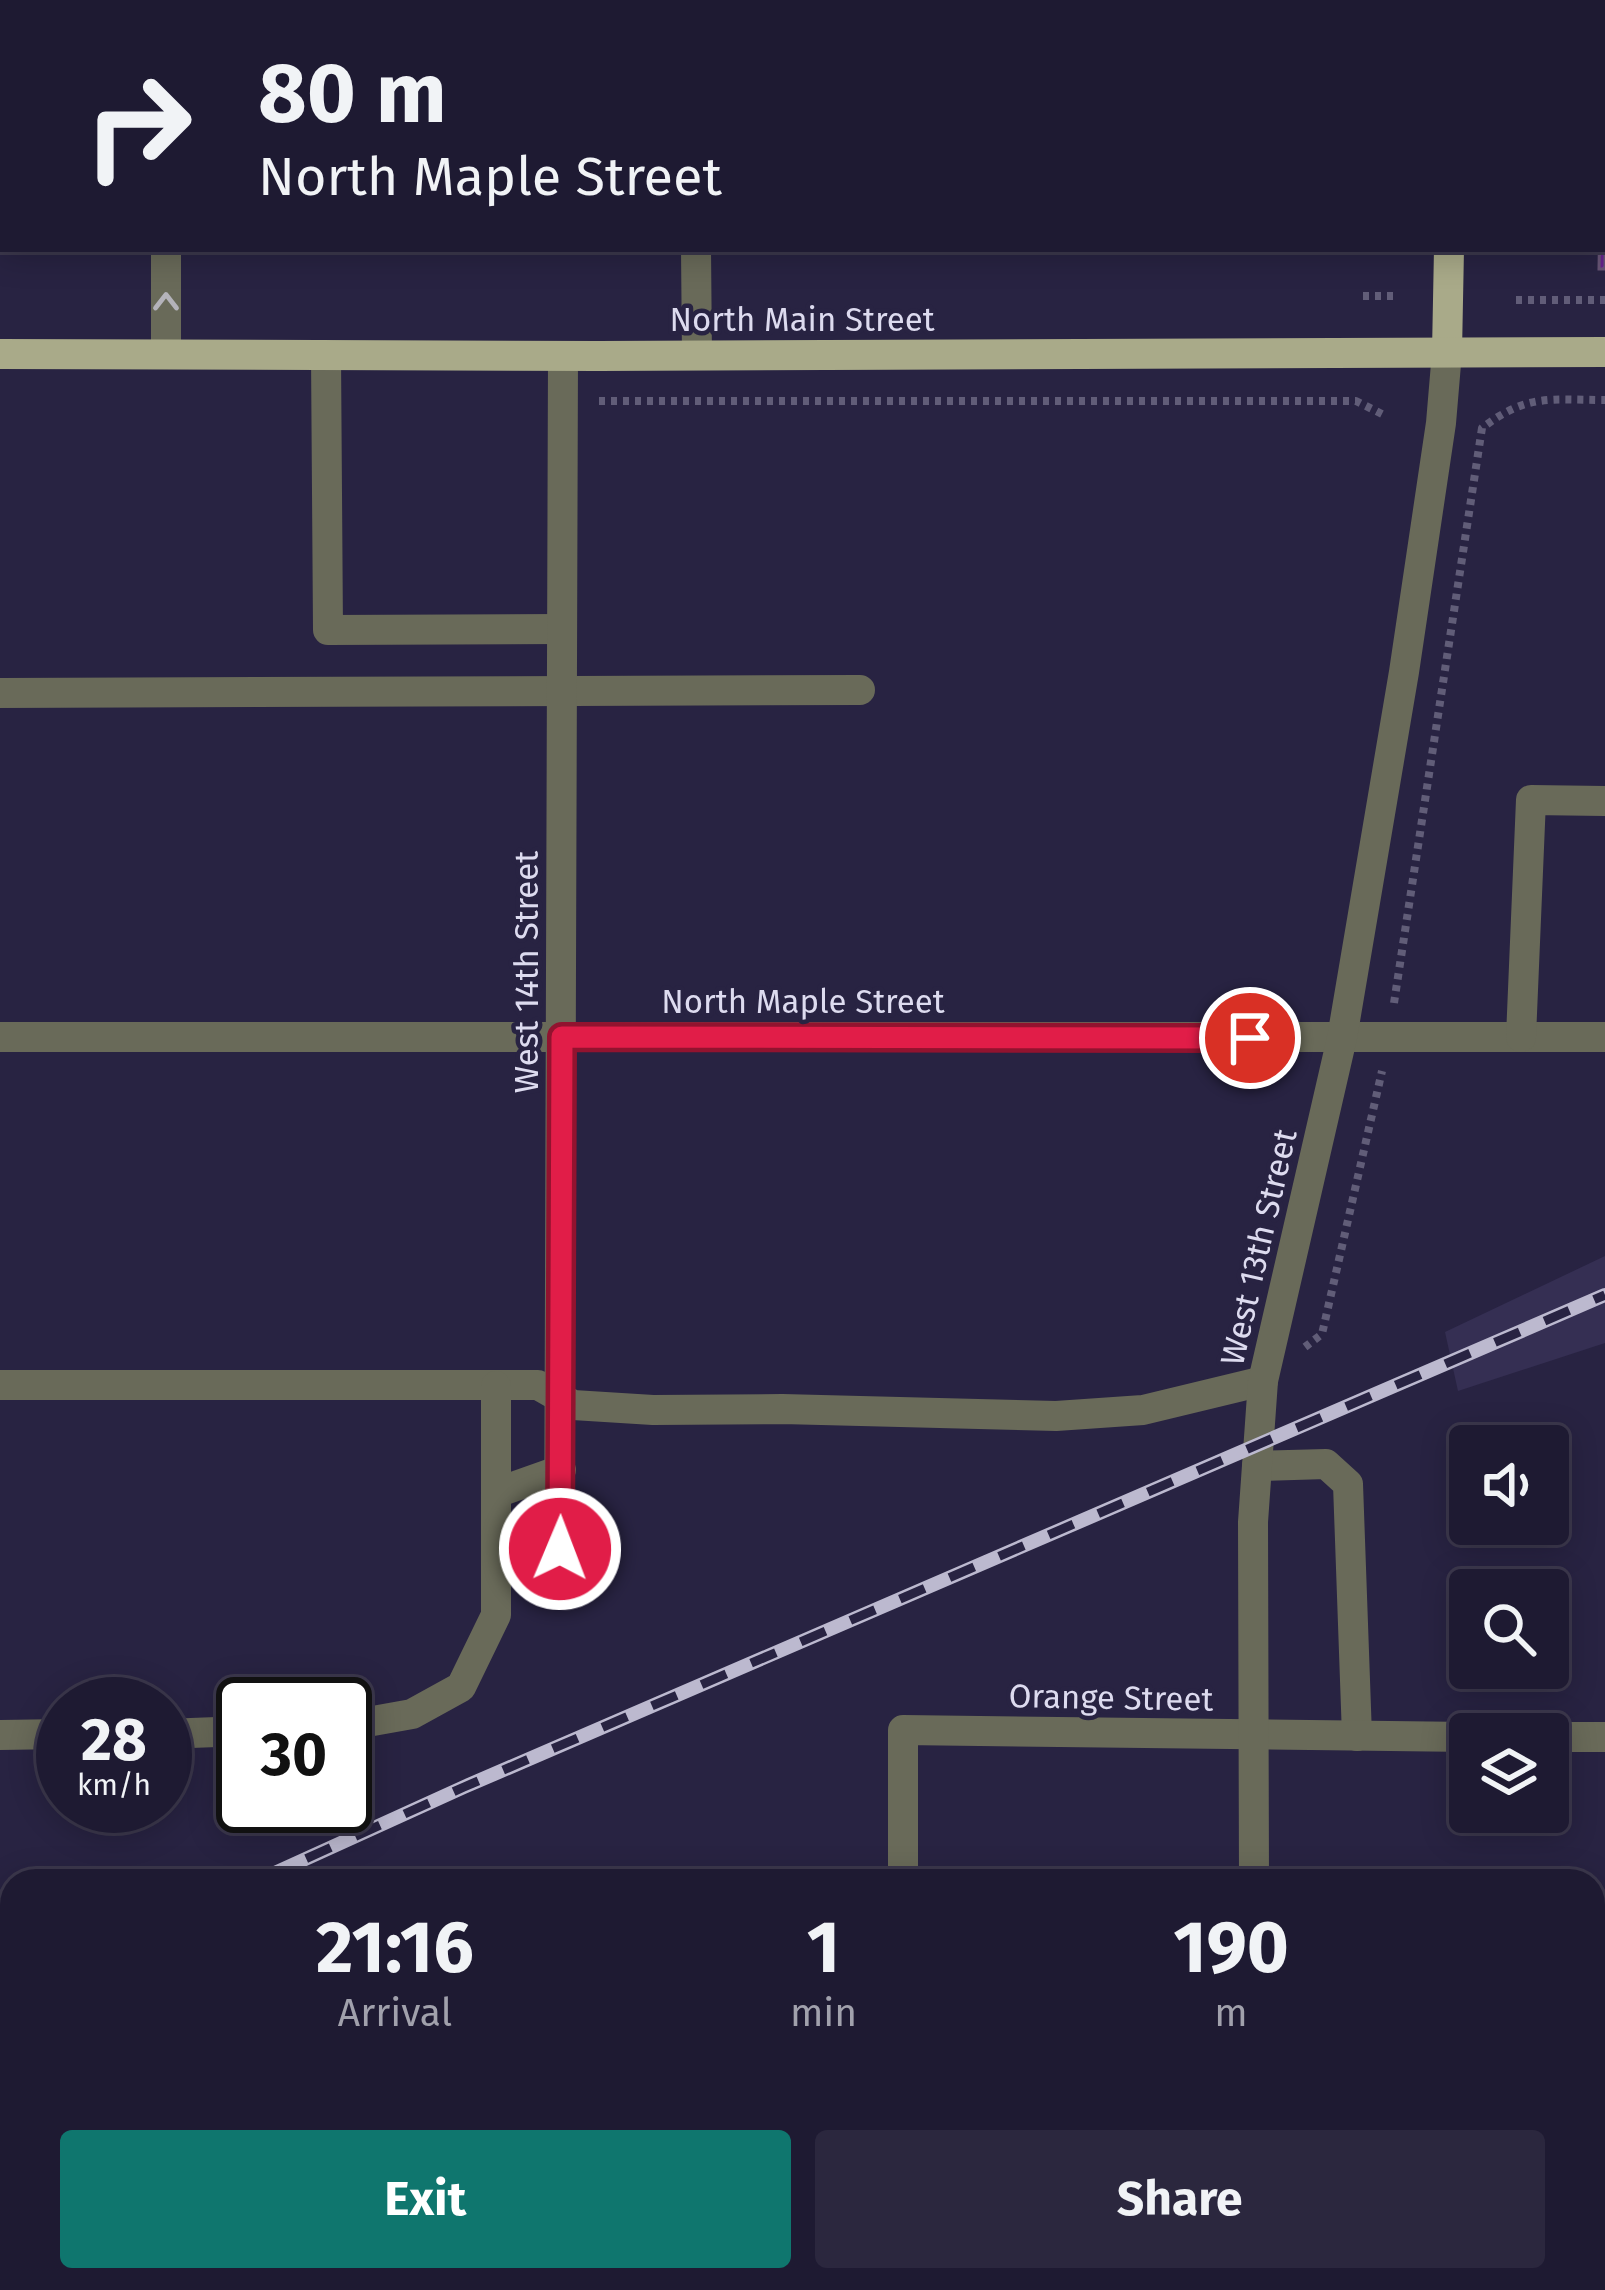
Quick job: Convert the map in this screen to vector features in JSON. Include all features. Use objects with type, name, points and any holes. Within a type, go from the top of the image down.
[{"type":"main road","points":[[1447,352],[1449,252]]},
{"type":"main road","name":"North Main Street","points":[[0,354],[1605,352]]},
{"type":"street","points":[[166,252],[166,354]]},
{"type":"street","points":[[696,252],[697,355]]},
{"type":"street","name":"West 13th Street","points":[[1254,1869],[1257,1466],[1263,1381],[1342,1039],[1405,672],[1447,352]]},
{"type":"street","points":[[326,355],[328,630],[562,629]]},
{"type":"street","name":"West 14th Street","points":[[559,1588],[562,356]]},
{"type":"street","points":[[0,693],[860,690]]},
{"type":"street","points":[[1521,1037],[1531,800],[1605,801]]},
{"type":"street","name":"North Maple Street","points":[[0,1037],[1605,1037]]},
{"type":"street","points":[[0,1385],[538,1385],[573,1405],[653,1410],[1056,1416],[1143,1410],[1263,1381]]},
{"type":"street","points":[[372,1721],[412,1714],[461,1687],[496,1615],[496,1386]]},
{"type":"street","points":[[1257,1466],[1326,1464],[1348,1484],[1357,1736]]},
{"type":"street","points":[[496,1493],[561,1470]]},
{"type":"street","name":"Orange Street","points":[[903,1869],[903,1730],[1449,1736]]},
{"type":"street","points":[[0,1735],[36,1734]]},
{"type":"street","points":[[1569,1737],[1605,1738]]},
{"type":"path","points":[[1363,296],[1394,296]]},
{"type":"path","points":[[1516,300],[1605,300]]},
{"type":"path","points":[[1263,1381],[1322,1334],[1389,1037],[1482,428],[1510,406],[1537,400],[1605,400]]},
{"type":"path","points":[[598,401],[1356,401],[1386,416]]},
{"type":"shaded area","points":[[1605,1256],[1605,1343],[1458,1391],[1445,1332]]},
{"type":"building","points":[[1599,252],[1605,252],[1605,269],[1599,269]]},
{"type":"railway","points":[[283,1869],[1605,1295]]},
{"type":"route","points":[[560,1549],[562,1037],[1250,1038]]}]
